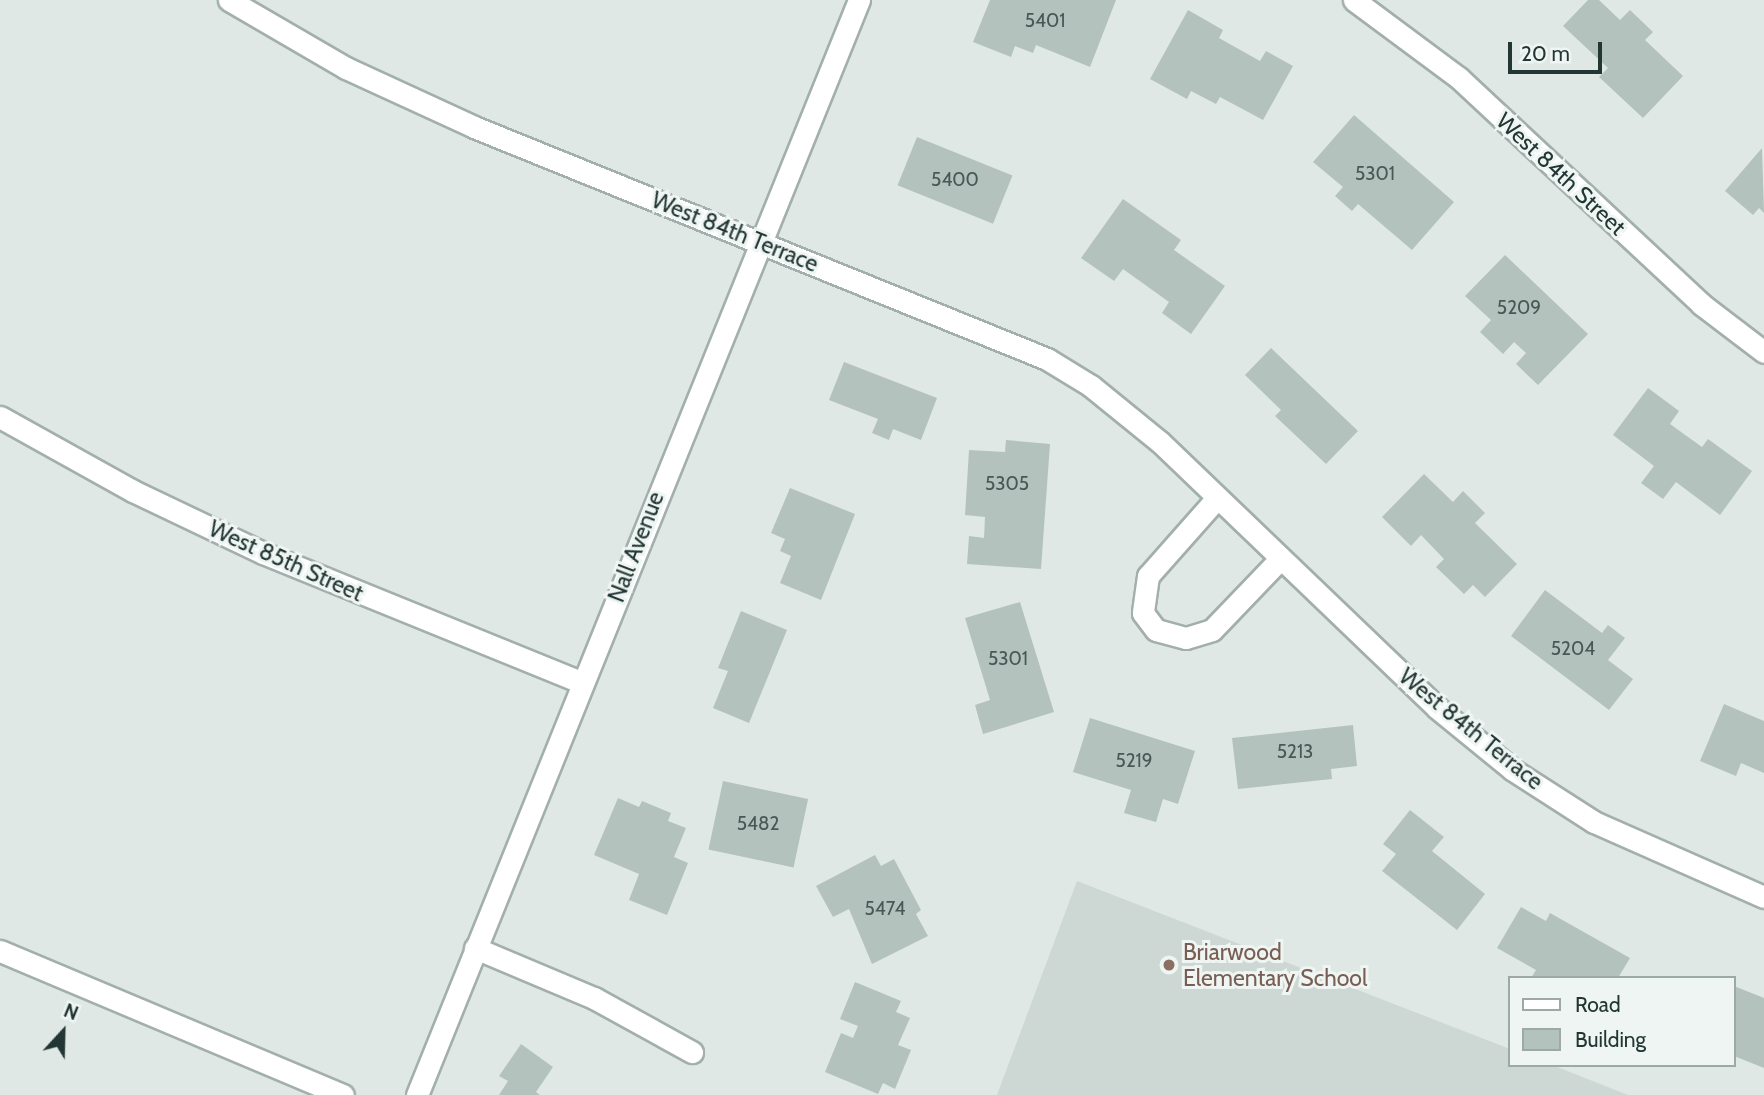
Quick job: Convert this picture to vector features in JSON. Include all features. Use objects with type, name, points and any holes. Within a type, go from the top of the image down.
[{"type":"street","name":"West 84th Terrace","points":[[229,0],[346,68],[474,127],[1047,359],[1124,411],[1436,707],[1513,770],[1594,822],[1764,897]]},
{"type":"street","name":"Nall Avenue","points":[[417,1095],[859,0]]},
{"type":"street","name":"West 84th Street","points":[[1354,0],[1459,78],[1701,304],[1764,352]]},
{"type":"street","name":"West 85th Street","points":[[0,417],[132,491],[263,553],[583,683]]},
{"type":"street","points":[[1217,498],[1148,576],[1143,613],[1156,630],[1186,638],[1212,630],[1280,559]]},
{"type":"street","points":[[475,948],[594,998],[692,1052]]},
{"type":"street","points":[[0,951],[343,1095]]},
{"type":"shaded area","name":"Briarwood Elementary School","points":[[1077,881],[1508,1048],[1508,1067],[1557,1067],[1628,1095],[997,1095]]},
{"type":"building","points":[[990,0],[1116,0],[1090,67],[1036,45],[1033,53],[1015,46],[1011,57],[973,42]]},
{"type":"building","points":[[1588,0],[1599,0],[1620,20],[1630,10],[1653,32],[1645,40],[1683,76],[1643,118],[1599,77],[1608,68],[1563,26]]},
{"type":"building","points":[[1188,10],[1223,30],[1219,38],[1260,61],[1266,51],[1293,66],[1263,120],[1220,97],[1216,104],[1191,91],[1187,99],[1150,79]]},
{"type":"building","points":[[1354,115],[1454,202],[1412,250],[1358,204],[1352,211],[1335,196],[1343,187],[1313,162]]},
{"type":"building","points":[[917,137],[1012,176],[993,224],[898,185]]},
{"type":"building","points":[[1762,148],[1764,213],[1759,208],[1753,215],[1725,191]]},
{"type":"building","points":[[1123,199],[1181,240],[1174,250],[1225,286],[1191,334],[1162,313],[1169,302],[1123,269],[1114,281],[1081,258]]},
{"type":"building","points":[[1505,255],[1588,334],[1538,385],[1516,364],[1526,353],[1514,342],[1503,354],[1480,332],[1491,320],[1465,296]]},
{"type":"building","points":[[1271,348],[1358,431],[1326,464],[1275,416],[1281,410],[1245,375]]},
{"type":"building","points":[[844,362],[937,398],[921,440],[893,429],[889,440],[872,433],[878,419],[829,400]]},
{"type":"building","points":[[1648,388],[1679,411],[1670,424],[1702,447],[1708,439],[1752,471],[1720,515],[1676,482],[1663,499],[1641,483],[1654,466],[1613,435]]},
{"type":"building","points":[[1006,440],[1050,444],[1041,569],[967,564],[969,536],[984,538],[985,517],[965,515],[969,450],[1005,452]]},
{"type":"building","points":[[1424,474],[1453,502],[1463,491],[1485,513],[1475,523],[1517,564],[1485,597],[1473,585],[1464,594],[1436,567],[1444,559],[1421,535],[1411,546],[1382,517]]},
{"type":"building","points":[[790,488],[855,514],[821,600],[780,583],[791,556],[780,551],[785,539],[771,533]]},
{"type":"building","points":[[1545,590],[1602,633],[1608,625],[1625,638],[1608,660],[1633,679],[1609,710],[1511,636]]},
{"type":"building","points":[[1020,602],[1054,712],[983,734],[975,705],[990,700],[965,618]]},
{"type":"building","points":[[741,611],[787,630],[749,723],[713,708],[728,671],[718,668]]},
{"type":"building","points":[[1724,704],[1764,721],[1764,773],[1741,763],[1736,776],[1700,761]]},
{"type":"building","points":[[1090,718],[1195,751],[1178,804],[1163,799],[1156,822],[1124,813],[1131,790],[1073,772]]},
{"type":"building","points":[[1353,725],[1357,766],[1331,769],[1332,779],[1238,789],[1232,738]]},
{"type":"building","points":[[723,781],[808,799],[794,868],[708,849]]},
{"type":"building","points":[[618,798],[639,807],[642,801],[671,813],[668,821],[686,828],[674,857],[688,863],[667,915],[629,900],[639,874],[594,855]]},
{"type":"building","points":[[1410,810],[1444,837],[1432,851],[1485,894],[1457,930],[1382,871],[1396,854],[1383,844]]},
{"type":"building","points":[[875,855],[881,866],[894,859],[921,910],[916,914],[928,936],[872,964],[849,909],[833,917],[816,886]]},
{"type":"building","points":[[1521,907],[1546,921],[1550,913],[1630,958],[1619,976],[1532,976],[1536,970],[1497,948]]},
{"type":"building","points":[[855,982],[901,1001],[896,1012],[910,1018],[898,1045],[911,1050],[895,1089],[883,1083],[878,1094],[825,1072],[841,1033],[853,1038],[858,1026],[840,1019]]},
{"type":"building","points":[[1736,987],[1764,998],[1764,1068],[1736,1057]]},
{"type":"building","points":[[521,1044],[553,1067],[536,1092],[540,1095],[499,1095],[508,1081],[499,1076]]},
{"type":"place","name":"Briarwood Elementary School","points":[[1169,965]]}]
